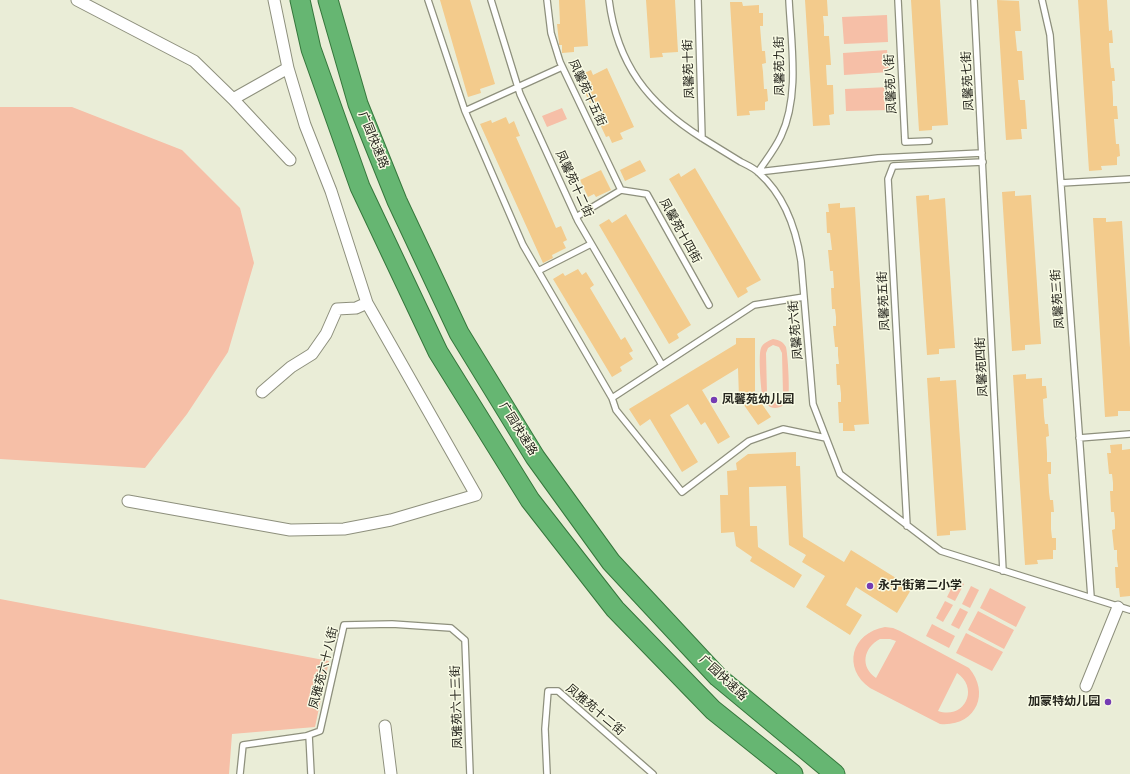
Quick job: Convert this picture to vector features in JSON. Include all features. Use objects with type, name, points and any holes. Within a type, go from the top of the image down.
[{"type":"highway","points":[[300,0],[311,48],[360,187],[438,352],[530,500],[615,609],[713,710],[793,774]]},
{"type":"highway","name":"广园快速路","points":[[328,0],[358,104],[397,201],[459,333],[535,457],[616,568],[718,676],[834,773]]},
{"type":"street","points":[[76,0],[194,61],[234,99],[290,160]]},
{"type":"street","points":[[128,501],[290,530],[344,529],[391,520],[476,495],[367,303],[331,191],[305,125],[288,68],[274,0]]},
{"type":"street","points":[[234,99],[288,68]]},
{"type":"street","points":[[262,392],[291,367],[312,354],[326,334],[337,309],[356,308],[367,303]]},
{"type":"street","points":[[1086,686],[1118,607]]},
{"type":"street","points":[[385,726],[391,774]]},
{"type":"lane","points":[[428,0],[465,111],[523,245],[612,398],[616,410],[682,492],[749,441],[783,429],[826,438]]},
{"type":"lane","name":"凤馨苑十二街","points":[[491,0],[518,87],[576,217],[662,365]]},
{"type":"lane","name":"凤馨苑十五街","points":[[547,0],[551,33],[562,67],[621,190]]},
{"type":"lane","name":"凤馨苑六街","points":[[609,0],[617,40],[635,77],[664,110],[682,125],[758,172],[772,187],[792,222],[799,248],[813,404],[840,474],[941,551],[1130,610]]},
{"type":"lane","name":"凤馨苑十街","points":[[698,0],[702,138]]},
{"type":"lane","name":"凤馨苑九街","points":[[758,172],[781,136],[791,104],[793,81],[789,0]]},
{"type":"lane","name":"凤馨苑八街","points":[[898,0],[905,142],[929,141]]},
{"type":"lane","name":"凤馨苑七街","points":[[974,0],[983,162]]},
{"type":"lane","name":"凤馨苑三街","points":[[1042,0],[1050,35],[1091,598]]},
{"type":"lane","points":[[465,111],[562,67]]},
{"type":"lane","points":[[758,172],[878,158],[982,153]]},
{"type":"lane","name":"凤馨苑五街","points":[[907,526],[888,179],[893,166],[983,162]]},
{"type":"lane","name":"凤馨苑四街","points":[[983,162],[1003,571]]},
{"type":"lane","points":[[1061,183],[1130,179]]},
{"type":"lane","points":[[576,217],[621,190]]},
{"type":"lane","name":"凤馨苑十四街","points":[[621,190],[647,194],[709,305]]},
{"type":"lane","points":[[538,271],[591,244]]},
{"type":"lane","points":[[612,398],[754,305],[804,297]]},
{"type":"lane","points":[[1079,438],[1130,434]]},
{"type":"lane","name":"凤雅苑六十八街","points":[[309,735],[320,732],[344,625],[392,624],[451,628],[465,640]]},
{"type":"lane","name":"凤雅苑六十三街","points":[[465,640],[470,774]]},
{"type":"lane","name":"凤雅苑十二街","points":[[547,774],[545,729],[548,691],[558,691],[653,774]]},
{"type":"lane","points":[[240,774],[243,745],[309,735],[311,774]]},
{"type":"shaded area","points":[[887,15],[888,42],[844,44],[842,17]]},
{"type":"shaded area","points":[[887,50],[889,72],[844,75],[843,53]]},
{"type":"shaded area","points":[[889,87],[890,110],[846,111],[845,89]]},
{"type":"shaded area","points":[[0,107],[72,107],[182,150],[240,208],[254,263],[228,352],[187,414],[145,468],[0,459]]},
{"type":"shaded area","points":[[562,108],[567,119],[547,127],[542,116]]},
{"type":"shaded area","points":[[773,339],[779,341],[786,347],[789,389],[786,403],[775,408],[769,407],[763,400],[760,374],[761,348],[764,343]],"holes":[[[773,345],[779,347],[782,353],[783,394],[781,400],[775,402],[769,400],[767,394],[766,353],[768,348]]]},
{"type":"shaded area","points":[[956,579],[964,584],[955,601],[947,597]]},
{"type":"shaded area","points":[[971,586],[979,590],[970,608],[962,604]]},
{"type":"shaded area","points":[[990,588],[1026,607],[1016,627],[980,608]]},
{"type":"shaded area","points":[[0,599],[329,661],[315,727],[232,734],[229,774],[0,774]]},
{"type":"shaded area","points":[[945,601],[953,605],[943,622],[936,618]]},
{"type":"shaded area","points":[[960,608],[968,612],[959,629],[951,625]]},
{"type":"shaded area","points":[[978,611],[1014,630],[1004,649],[968,630]]},
{"type":"shaded area","points":[[932,624],[955,636],[949,648],[926,636]]},
{"type":"shaded area","points":[[885,627],[893,628],[969,668],[976,678],[979,688],[979,698],[976,707],[962,720],[952,724],[940,724],[870,688],[861,680],[853,661],[854,652],[858,644],[864,636]],"holes":[[[880,639],[890,639],[896,641],[876,678],[867,669],[866,658],[870,647]],[[957,673],[964,680],[967,687],[968,694],[966,701],[962,707],[955,711],[947,713],[938,711]]]},
{"type":"shaded area","points":[[966,633],[1003,652],[992,671],[956,653]]},
{"type":"building","points":[[440,0],[470,0],[495,84],[480,89],[481,93],[468,97]]},
{"type":"building","points":[[559,0],[585,0],[588,46],[574,47],[574,52],[562,53],[562,45],[559,45],[557,24],[560,24]]},
{"type":"building","points":[[646,0],[675,0],[678,52],[662,53],[663,57],[650,58]]},
{"type":"building","points":[[805,0],[827,0],[828,16],[823,16],[824,36],[829,36],[831,65],[826,65],[827,85],[833,85],[834,114],[829,115],[830,125],[813,126]]},
{"type":"building","points":[[911,0],[940,0],[948,125],[932,126],[932,130],[919,131]]},
{"type":"building","points":[[997,0],[1019,1],[1021,31],[1015,31],[1017,51],[1022,51],[1024,80],[1018,80],[1020,100],[1025,100],[1027,129],[1021,129],[1022,139],[1006,140]]},
{"type":"building","points":[[1078,0],[1107,0],[1109,31],[1112,30],[1113,43],[1109,43],[1110,60],[1111,68],[1114,68],[1115,81],[1112,81],[1113,106],[1117,106],[1118,119],[1114,119],[1116,144],[1119,144],[1120,156],[1117,157],[1117,165],[1101,166],[1102,170],[1089,171]]},
{"type":"building","points":[[730,2],[742,2],[743,6],[759,5],[759,13],[763,13],[763,26],[760,26],[762,51],[765,51],[766,63],[762,64],[764,89],[767,89],[768,101],[765,102],[765,110],[749,111],[750,115],[737,116]]},
{"type":"building","points":[[607,68],[634,127],[620,133],[623,139],[612,143],[609,136],[606,137],[597,118],[600,117],[593,101],[590,103],[581,84],[584,82],[580,75],[591,70],[593,75]]},
{"type":"building","points":[[506,117],[509,124],[514,121],[520,136],[516,137],[556,228],[561,226],[567,240],[563,242],[566,248],[552,255],[553,258],[543,263],[480,124],[491,120],[492,123]]},
{"type":"building","points":[[640,160],[646,171],[625,181],[620,170]]},
{"type":"building","points":[[695,168],[761,280],[746,288],[748,292],[738,298],[669,179],[679,173],[681,177]]},
{"type":"building","points":[[601,170],[611,190],[596,197],[594,194],[588,197],[580,180]]},
{"type":"building","points":[[1015,191],[1015,196],[1031,195],[1041,344],[1025,345],[1025,350],[1012,351],[1002,192]]},
{"type":"building","points":[[929,195],[929,200],[945,198],[955,348],[939,349],[939,354],[927,355],[916,196]]},
{"type":"building","points":[[840,203],[840,208],[855,207],[869,424],[854,425],[855,431],[843,431],[843,423],[839,423],[838,402],[841,402],[841,394],[840,385],[837,385],[836,364],[839,364],[838,347],[835,347],[833,326],[836,326],[836,317],[835,309],[832,309],[831,288],[834,288],[833,271],[830,271],[828,250],[832,250],[830,233],[827,233],[826,212],[829,212],[828,204]]},
{"type":"building","points":[[626,214],[691,325],[677,334],[679,338],[669,344],[599,225],[609,219],[612,223]]},
{"type":"building","points":[[1093,218],[1106,218],[1106,222],[1122,221],[1130,348],[1130,411],[1118,411],[1118,416],[1105,417]]},
{"type":"building","points":[[578,269],[582,275],[586,272],[594,285],[590,288],[621,340],[625,337],[633,351],[629,353],[633,359],[620,367],[622,371],[612,377],[553,279],[563,273],[565,276]]},
{"type":"building","points":[[736,338],[755,338],[755,394],[771,417],[758,425],[739,398],[738,368],[702,390],[730,437],[718,444],[705,422],[701,425],[688,404],[670,415],[698,462],[682,472],[650,419],[640,426],[629,409],[736,344]]},
{"type":"building","points":[[1026,374],[1026,379],[1042,378],[1042,386],[1046,386],[1047,398],[1043,399],[1044,416],[1045,424],[1048,424],[1049,436],[1046,437],[1047,462],[1051,462],[1051,474],[1048,474],[1049,492],[1050,500],[1053,500],[1054,512],[1051,512],[1051,529],[1052,538],[1056,538],[1056,550],[1053,550],[1053,559],[1037,560],[1038,564],[1025,565],[1013,375]]},
{"type":"building","points":[[940,377],[940,381],[956,380],[966,530],[950,531],[950,535],[937,536],[927,378]]},
{"type":"building","points":[[1122,444],[1122,450],[1130,449],[1130,596],[1120,597],[1119,588],[1116,588],[1115,567],[1118,567],[1117,550],[1114,550],[1112,530],[1115,529],[1114,512],[1111,512],[1110,491],[1113,491],[1113,483],[1112,474],[1109,474],[1107,453],[1111,453],[1110,445]]},
{"type":"building","points":[[796,452],[796,466],[800,466],[803,537],[844,562],[851,550],[912,588],[897,613],[856,587],[846,605],[862,615],[850,635],[806,607],[825,576],[802,562],[806,555],[789,545],[786,486],[749,487],[750,526],[757,526],[758,547],[802,575],[794,588],[750,561],[752,557],[736,546],[734,532],[721,533],[720,495],[728,495],[727,471],[737,470],[736,463],[748,454]]},
{"type":"place","name":"凤馨苑幼儿园","points":[[714,400]]},
{"type":"place","name":"永宁街第二小学","points":[[870,586]]},
{"type":"place","name":"加蒙特幼儿园","points":[[1108,702]]}]
